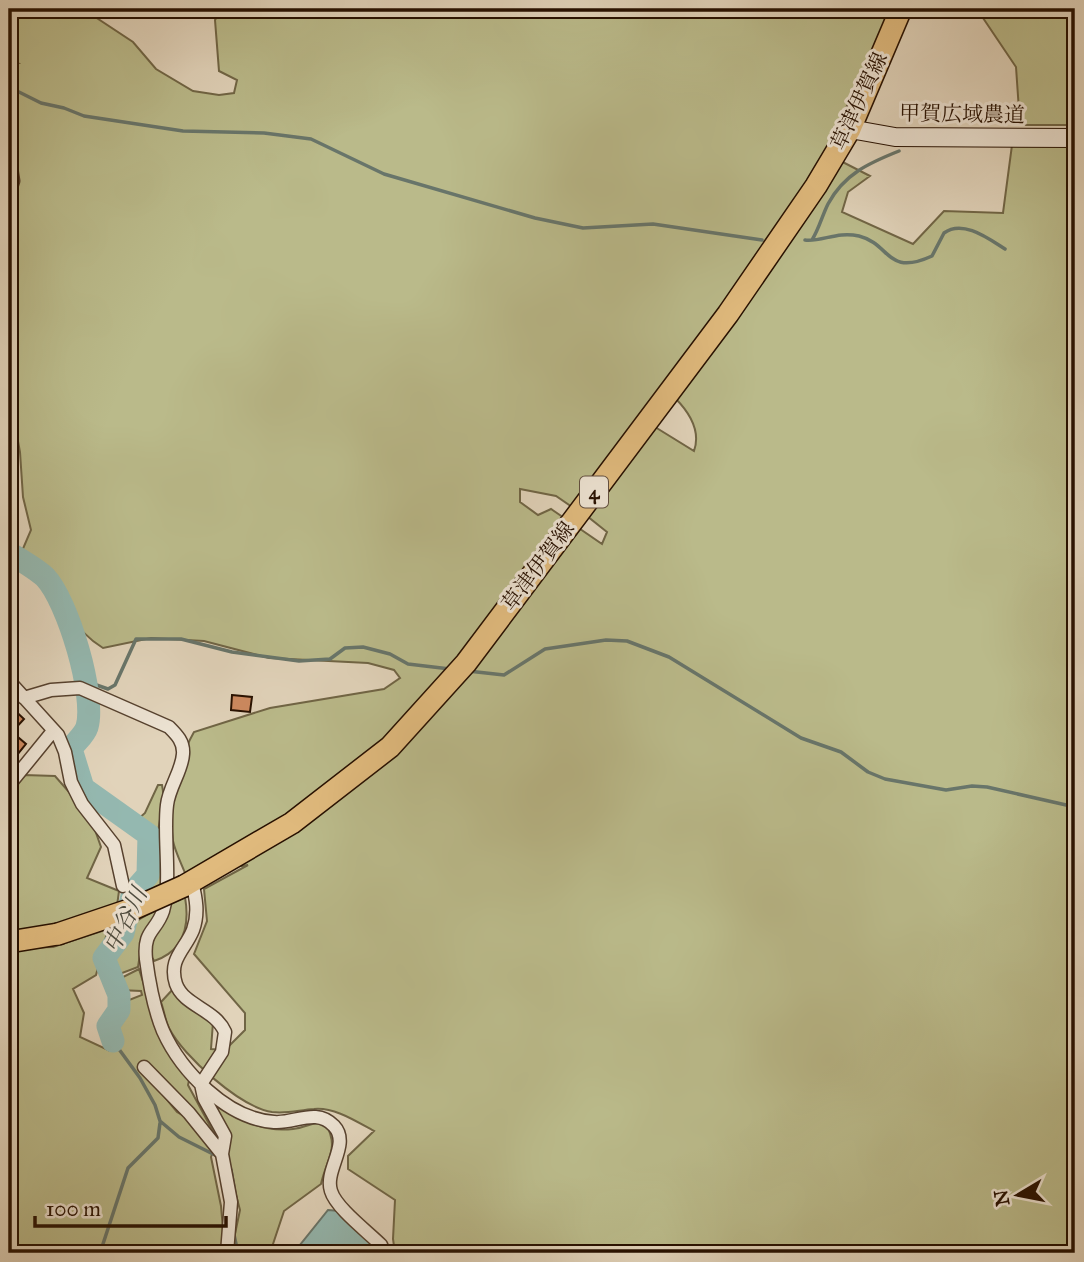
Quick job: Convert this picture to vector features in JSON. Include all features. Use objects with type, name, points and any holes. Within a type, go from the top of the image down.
[{"type":"main road","name":"草津伊賀線","points":[[9,942],[58,934],[135,908],[188,884],[292,823],[390,747],[415,721],[466,663],[728,314],[816,186],[850,129],[901,9]]},
{"type":"street","name":"甲賀広域農道","points":[[850,129],[895,137],[1075,138]]},
{"type":"street","points":[[9,156],[13,181],[9,193]]},
{"type":"street","points":[[9,681],[53,731],[65,752],[71,782],[82,804],[114,845],[123,886]]},
{"type":"street","points":[[24,698],[51,690],[86,691],[169,727],[182,743],[183,755],[167,803],[163,910],[149,929],[145,946],[153,1000],[164,1032],[201,1084],[225,1103],[253,1117],[273,1122],[319,1116],[332,1124],[339,1132],[340,1143],[331,1175],[330,1188],[334,1201],[381,1245],[383,1253]]},
{"type":"street","points":[[9,785],[53,731]]},
{"type":"street","points":[[188,884],[197,913],[192,932],[174,964],[176,983],[182,995],[212,1014],[225,1032],[222,1052],[201,1084],[204,1098],[225,1136],[222,1154],[231,1202],[227,1253]]},
{"type":"street","points":[[144,1068],[189,1114],[222,1154]]},
{"type":"green space","points":[[9,9],[83,9],[133,42],[156,69],[193,91],[219,95],[234,93],[237,80],[219,71],[215,20],[222,9],[252,18],[260,16],[261,9],[892,9],[825,153],[870,176],[848,192],[842,212],[913,244],[944,211],[1003,213],[1012,145],[1075,145],[1075,1253],[395,1253],[395,1200],[348,1169],[348,1156],[374,1131],[330,1110],[272,1112],[259,1108],[229,1091],[186,1052],[166,1022],[161,1002],[174,988],[213,1022],[211,1049],[225,1050],[245,1030],[245,1013],[194,954],[207,921],[204,889],[248,865],[185,873],[173,841],[175,785],[194,732],[270,708],[384,689],[400,678],[394,670],[368,663],[269,658],[204,641],[151,638],[103,648],[82,630],[23,566],[19,558],[31,530],[23,497],[20,452],[9,392],[9,64],[18,63],[9,58]],"holes":[[[675,398],[695,429],[694,451],[655,427],[587,516],[607,532],[602,544],[551,509],[538,515],[520,502],[520,489],[556,496],[575,509]]]},
{"type":"green space","points":[[977,9],[1075,9],[1075,125],[1020,125],[1016,67]]},
{"type":"green space","points":[[24,775],[55,776],[90,816],[101,847],[87,878],[119,891],[117,906],[21,948],[53,947],[108,929],[96,975],[73,989],[84,1013],[80,1037],[108,1050],[110,1024],[119,1021],[119,1004],[142,995],[141,991],[119,990],[117,980],[139,969],[160,1036],[190,1076],[188,1085],[221,1146],[142,1069],[177,1112],[196,1123],[214,1149],[211,1157],[221,1206],[225,1253],[9,1253],[9,794]]},
{"type":"green space","points":[[158,785],[162,785],[163,792],[158,840],[161,885],[139,895],[146,848],[136,821],[145,813]]},
{"type":"green space","points":[[185,897],[183,936],[172,951],[154,961],[149,952],[166,906]]},
{"type":"green space","points":[[159,909],[143,935],[138,967],[117,975],[116,951],[123,933],[138,920]]},
{"type":"green space","points":[[209,1094],[227,1110],[258,1126],[281,1130],[325,1122],[329,1131],[332,1139],[331,1153],[321,1184],[284,1211],[270,1253],[231,1253],[240,1210]]},
{"type":"water","points":[[328,1210],[340,1211],[380,1253],[299,1253],[300,1245]]},
{"type":"building","points":[[232,695],[252,697],[250,712],[231,710]]},
{"type":"building","points":[[9,705],[24,719],[12,732],[26,744],[9,765]]},
{"type":"waterway","points":[[9,87],[41,103],[84,116],[183,131],[264,133],[311,139],[384,174],[535,218],[583,228],[653,224],[762,240]]},
{"type":"waterway","points":[[812,240],[828,204],[842,185],[868,165],[899,151]]},
{"type":"waterway","points":[[805,240],[844,235],[859,236],[877,245],[890,257],[906,263],[932,256],[944,233],[959,228],[976,232],[1005,249]]},
{"type":"waterway","name":"中谷川","points":[[9,553],[45,577],[54,589],[78,649],[89,713],[86,730],[71,749],[83,788],[149,835],[148,875],[133,892],[123,933],[104,958],[119,995],[119,1010],[108,1026],[113,1041]]},
{"type":"waterway","points":[[85,681],[108,689],[115,685],[136,639],[181,639],[232,652],[299,661],[330,659],[345,648],[363,647],[390,654],[408,664],[450,669]]},
{"type":"waterway","points":[[468,671],[504,675],[545,649],[606,640],[627,641],[669,657],[801,738],[841,752],[868,772],[885,779],[946,790],[987,787],[1075,807]]},
{"type":"waterway","name":"中谷川","points":[[113,1041],[140,1078],[155,1105],[160,1121],[179,1137],[219,1157]]},
{"type":"waterway","points":[[100,1253],[128,1168],[158,1138],[160,1123]]},
{"type":"waterway","name":"中谷川","points":[[231,1170],[236,1200]]},
{"type":"waterway","name":"中谷川","points":[[234,1235],[238,1253]]},
{"type":"waterway","points":[[282,1253],[298,1250]]}]
